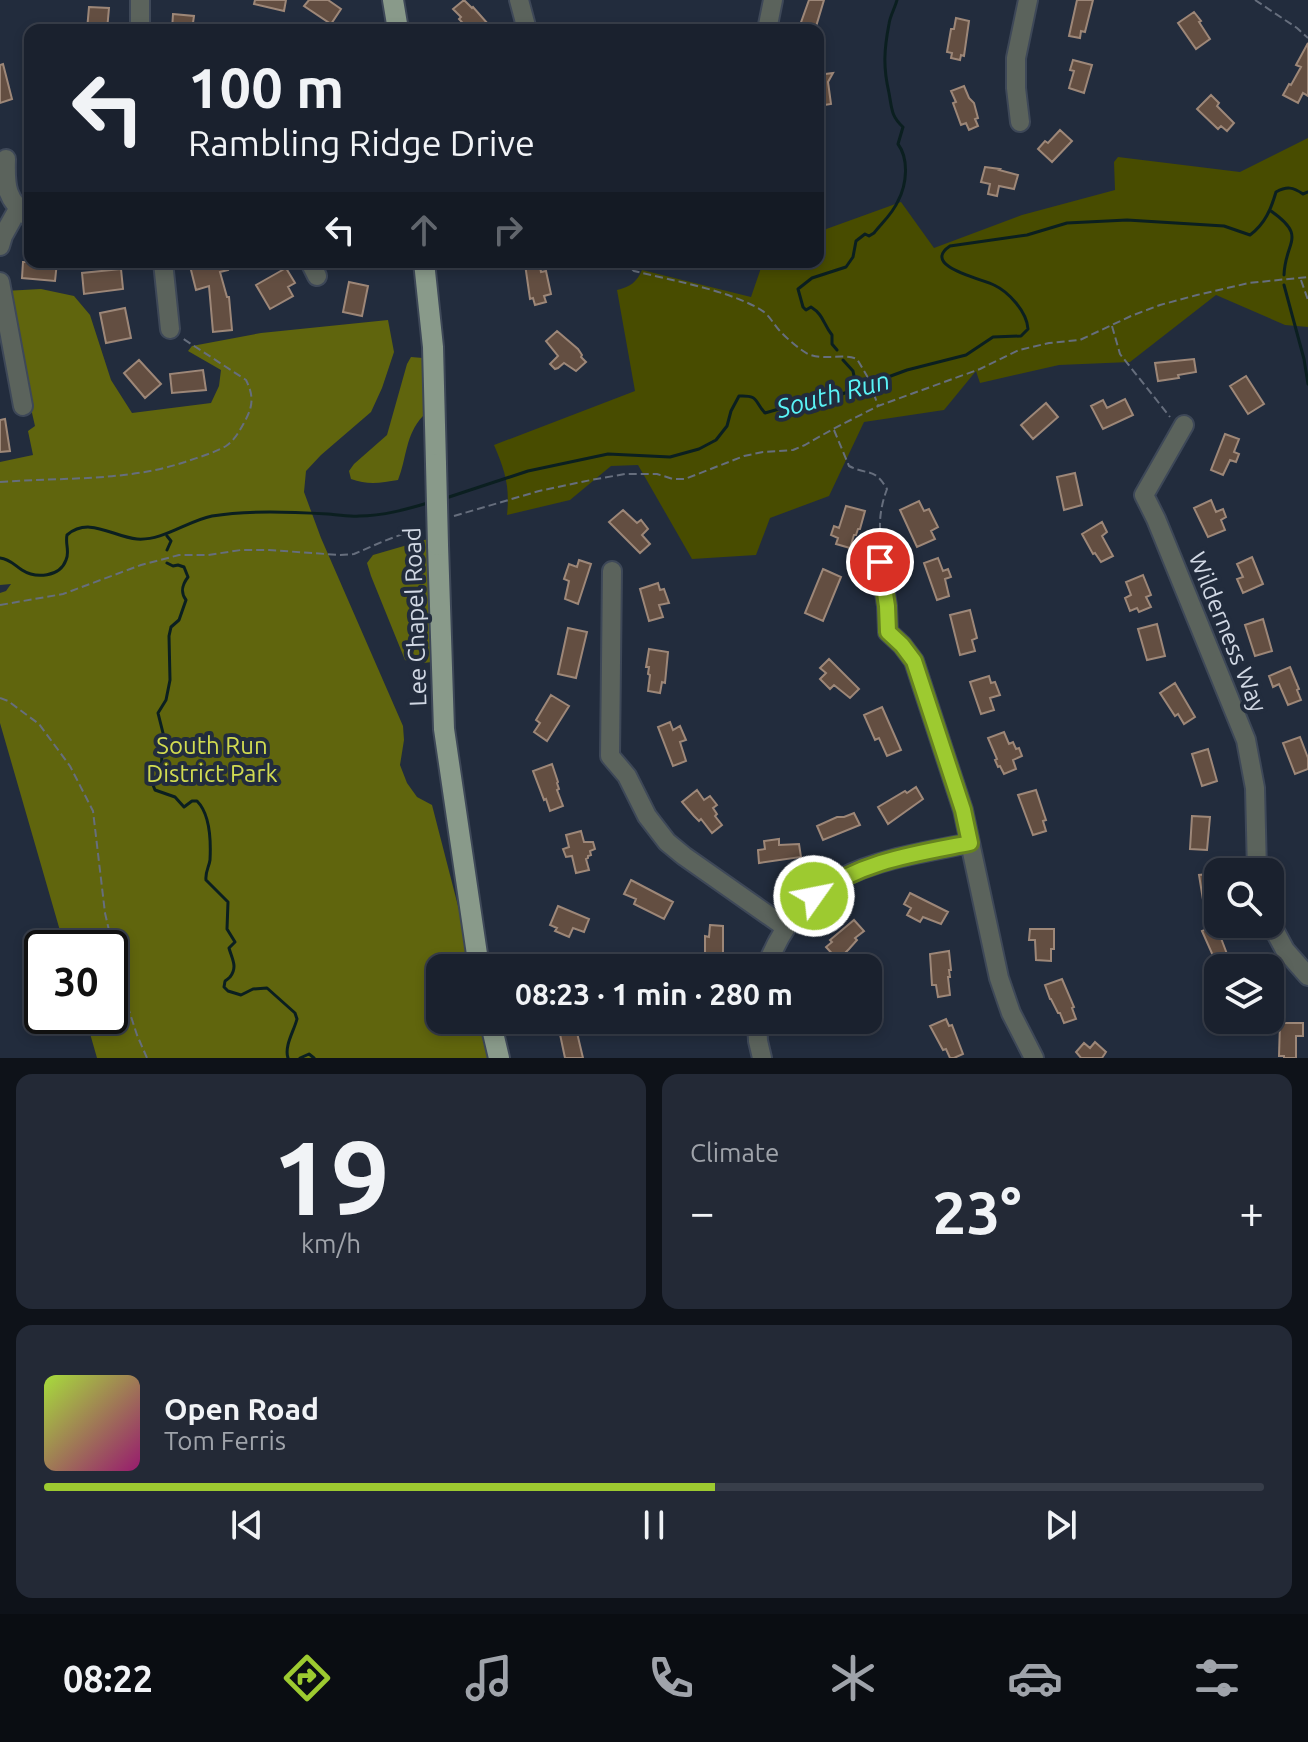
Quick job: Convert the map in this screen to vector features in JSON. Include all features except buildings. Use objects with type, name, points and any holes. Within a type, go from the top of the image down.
[{"type":"main road","points":[[393,0],[397,24]]},
{"type":"main road","name":"Lee Chapel Road","points":[[425,268],[433,347],[444,729],[477,954]]},
{"type":"main road","points":[[493,1034],[499,1058]]},
{"type":"street","points":[[140,0],[140,24]]},
{"type":"street","points":[[519,0],[525,24]]},
{"type":"street","points":[[768,24],[773,0]]},
{"type":"street","points":[[1020,122],[1016,58],[1028,0]]},
{"type":"street","points":[[0,246],[7,227],[24,213],[11,199],[5,184],[6,159]]},
{"type":"street","points":[[164,268],[170,329]]},
{"type":"street","points":[[0,282],[23,406]]},
{"type":"street","name":"Wilderness Way","points":[[1182,428],[1144,495],[1246,740],[1255,788],[1257,858]]},
{"type":"street","points":[[880,562],[888,632],[914,661],[963,810],[999,978],[1011,1013],[1034,1058]]},
{"type":"street","points":[[612,571],[610,756],[627,776],[647,816],[667,842],[785,927]]},
{"type":"street","points":[[772,954],[785,927],[814,896],[848,874],[871,864],[970,843]]},
{"type":"street","points":[[1279,938],[1308,976]]},
{"type":"street","points":[[758,1034],[762,1058]]},
{"type":"path","points":[[1255,0],[1308,38]]},
{"type":"path","points":[[630,268],[724,294],[758,308],[807,353],[857,359],[878,406]]},
{"type":"path","points":[[450,517],[539,491],[602,478],[657,474],[685,479],[744,456],[793,450],[878,406],[968,373],[1019,350],[1080,340],[1160,305],[1197,295],[1249,283],[1308,277]]},
{"type":"path","points":[[1301,279],[1308,300]]},
{"type":"path","points":[[1112,325],[1120,354],[1182,428]]},
{"type":"path","points":[[0,482],[132,475],[204,456],[235,438],[253,400],[246,380],[191,346],[170,329]]},
{"type":"path","points":[[833,429],[849,466],[860,472],[875,473],[887,489],[880,506],[883,546],[880,562]]},
{"type":"path","points":[[0,605],[63,594],[141,565],[179,555],[241,550],[354,554],[423,527]]},
{"type":"path","points":[[0,698],[39,724],[70,766],[93,811],[105,913],[124,995],[147,1058]]},
{"type":"shaded area","points":[[1308,138],[1308,327],[1285,325],[1216,295],[1130,362],[1059,365],[980,383],[976,371],[944,410],[864,422],[829,496],[770,518],[756,555],[692,559],[638,465],[611,466],[570,500],[507,515],[506,479],[494,445],[635,391],[617,290],[632,283],[642,270],[751,297],[761,268],[824,268],[824,230],[901,202],[934,248],[1022,215],[1115,190],[1114,162],[1118,157],[1240,172]]},
{"type":"green space","name":"South Run District Park","points":[[41,289],[74,296],[90,315],[111,380],[132,413],[211,403],[219,386],[221,370],[188,351],[192,346],[261,333],[388,320],[394,352],[371,412],[306,471],[304,492],[403,726],[400,765],[407,783],[417,797],[432,805],[470,954],[426,954],[426,1034],[488,1034],[493,1058],[97,1058],[90,1034],[128,1034],[128,930],[60,930],[0,723],[0,593],[11,584],[0,585],[0,462],[33,455],[28,431],[35,426],[4,291]]},
{"type":"green space","points":[[411,357],[423,358],[423,416],[410,439],[398,480],[374,483],[351,479],[349,471],[354,464],[387,435]]},
{"type":"green space","points":[[428,539],[432,662],[415,664],[405,660],[367,563],[373,555]]},
{"type":"waterway","points":[[837,350],[832,344],[832,335],[818,313],[811,307],[806,310],[803,307],[798,289],[812,278],[846,267],[853,257],[856,241],[865,234],[869,236],[874,233],[893,210],[901,194],[905,164],[898,144],[903,127],[893,112],[885,58],[890,21],[897,0]]},
{"type":"waterway","name":"South Run","points":[[446,498],[528,471],[608,454],[670,457],[699,449],[716,440],[727,426],[739,396],[753,398],[765,413],[815,404],[907,370],[966,355],[993,337],[1021,336],[1028,329],[1016,303],[994,285],[948,266],[943,260],[943,253],[950,246],[1027,235],[1067,223],[1127,220],[1224,226],[1250,235],[1267,216],[1276,192],[1290,188],[1303,194],[1308,192]]},
{"type":"waterway","points":[[1271,211],[1289,227],[1292,234],[1284,275]]},
{"type":"waterway","points":[[1284,285],[1308,384]]},
{"type":"waterway","points":[[843,360],[853,371],[849,390]]},
{"type":"waterway","name":"South Run","points":[[0,558],[28,573],[47,575],[63,566],[68,554],[67,535],[84,527],[147,539],[226,514],[270,512],[368,516],[431,502]]},
{"type":"waterway","points":[[167,536],[171,541],[167,550]]},
{"type":"waterway","points":[[167,563],[184,567],[188,577],[182,588],[186,600],[169,636],[170,680],[166,700],[158,713],[163,733],[161,775],[153,785],[155,790],[175,797],[184,807],[197,801],[205,813],[210,845],[206,880],[228,902],[227,929],[235,942],[229,948],[234,970],[224,987],[241,995],[253,989],[267,988],[295,1013],[297,1019],[288,1044],[288,1058]]},
{"type":"waterway","points":[[300,1058],[309,1054],[314,1058]]},
{"type":"route","points":[[814,896],[848,874],[871,864],[970,843],[963,810],[914,661],[888,632],[880,562]]}]
